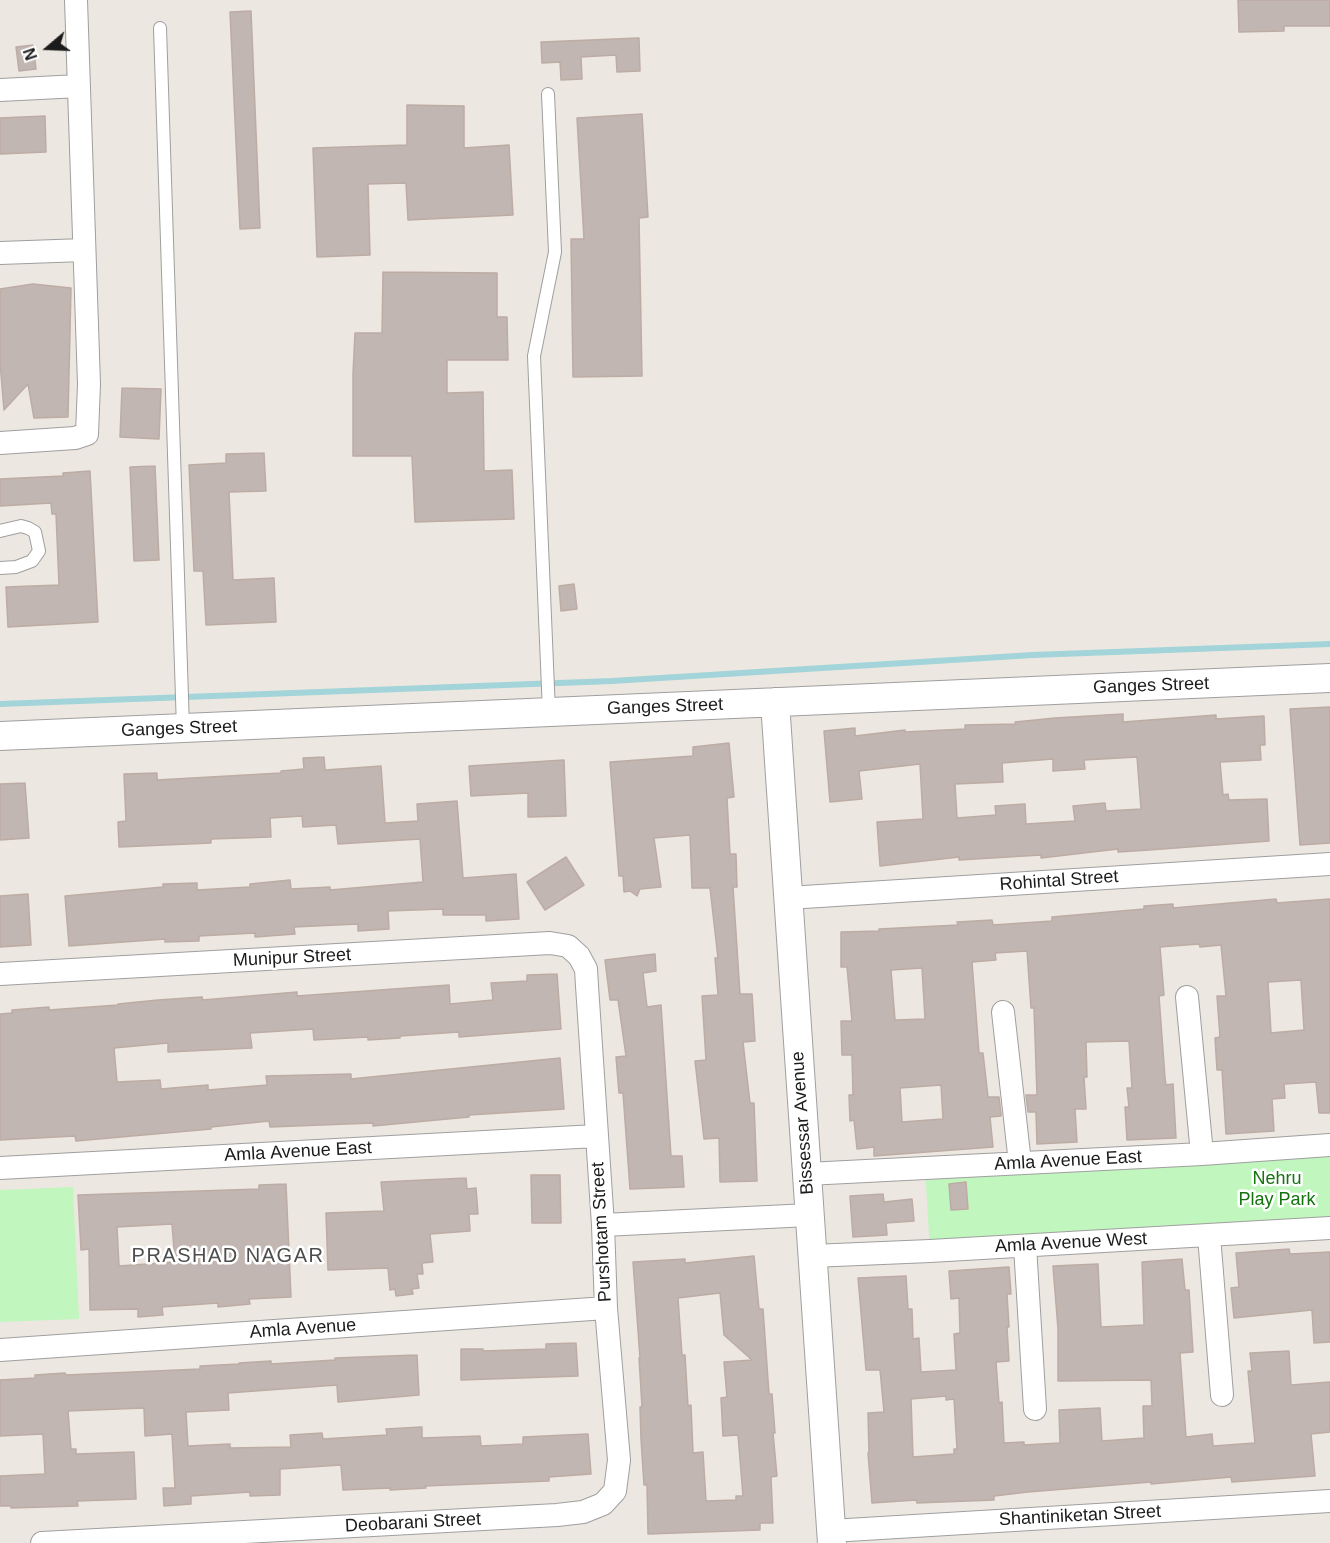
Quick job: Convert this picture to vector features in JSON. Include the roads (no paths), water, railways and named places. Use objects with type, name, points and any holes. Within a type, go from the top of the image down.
[{"type":"street","points":[[0,443],[75,438],[87,434],[89,384],[75,0]]},
{"type":"street","points":[[0,90],[79,86]]},
{"type":"street","points":[[0,253],[84,250]]},
{"type":"street","name":"Ganges Street","points":[[0,736],[182,717],[549,702],[775,702],[1330,678]]},
{"type":"street","name":"Bissessar Avenue","points":[[775,702],[831,1537]]},
{"type":"street","name":"Rohintal Street","points":[[788,898],[1330,864]]},
{"type":"street","name":"Munipur Street","points":[[0,974],[550,943],[568,946],[579,956]]},
{"type":"street","name":"Purshotam Street","points":[[579,956],[586,969],[603,1225],[606,1308],[619,1461],[615,1491],[603,1504]]},
{"type":"street","points":[[1187,997],[1202,1154]]},
{"type":"street","points":[[1003,1012],[1020,1163]]},
{"type":"street","name":"Amla Avenue East","points":[[0,1168],[596,1136]]},
{"type":"street","name":"Amla Avenue East","points":[[807,1174],[1202,1154],[1330,1145]]},
{"type":"street","points":[[603,1225],[809,1215]]},
{"type":"street","name":"Amla Avenue West","points":[[812,1256],[1330,1228]]},
{"type":"street","points":[[1209,1236],[1222,1395]]},
{"type":"street","points":[[1025,1246],[1035,1409]]},
{"type":"street","name":"Amla Avenue","points":[[0,1350],[606,1308]]},
{"type":"street","name":"Shantiniketan Street","points":[[831,1537],[1330,1501]]},
{"type":"street","name":"Deobarani Street","points":[[42,1543],[557,1515],[584,1512],[603,1504]]},
{"type":"lane","points":[[160,28],[182,717]]},
{"type":"lane","points":[[548,94],[555,252],[534,356],[549,702]]},
{"type":"lane","points":[[0,531],[21,526],[28,528],[35,532],[39,551],[32,561],[16,567],[0,567]]},
{"type":"waterway","points":[[0,704],[612,681],[1033,655],[1330,644]]},
{"type":"district","name":"PRASHAD NAGAR","points":[[228,1256]]},
{"type":"park label","name":"Nehru Play Park","points":[[1277,1189]]}]
